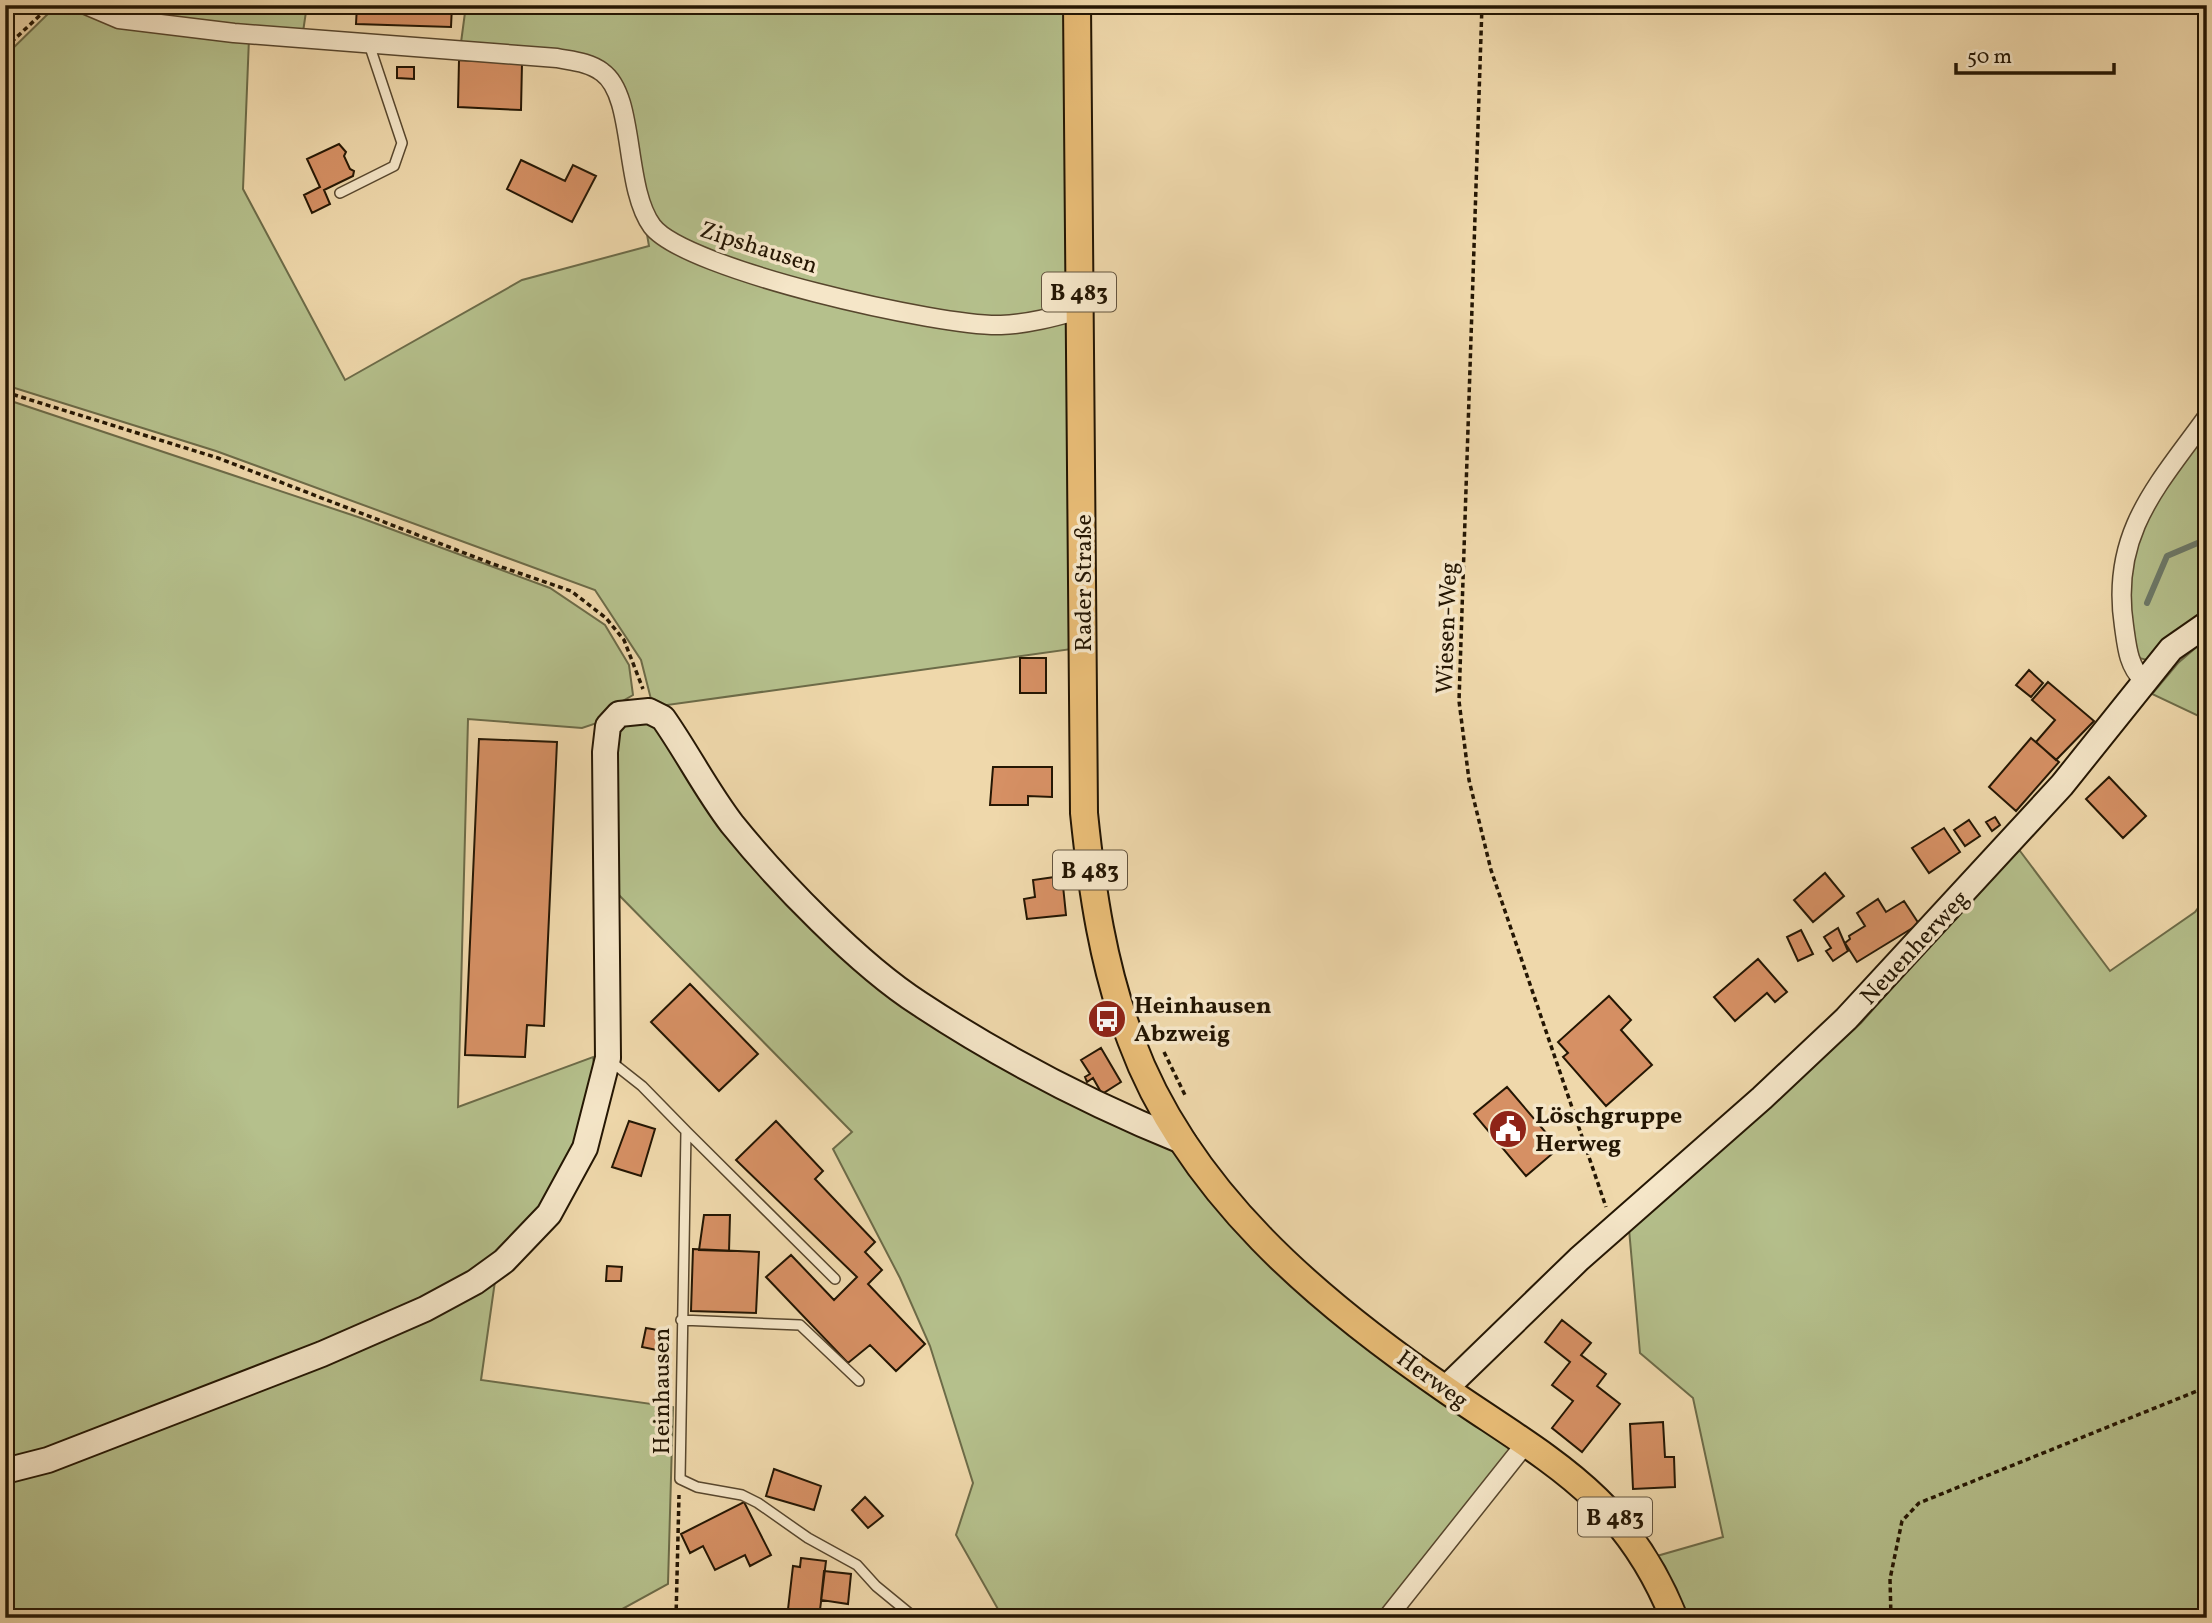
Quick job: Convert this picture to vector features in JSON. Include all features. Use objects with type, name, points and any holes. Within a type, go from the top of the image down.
[{"type":"main road","name":"Rader Straße","points":[[1077,5],[1084,814],[1094,901],[1121,1012],[1132,1044],[1162,1107],[1184,1142]]},
{"type":"main road","name":"Herweg","points":[[1184,1142],[1230,1206],[1269,1247],[1344,1312],[1445,1389],[1525,1443],[1604,1504],[1627,1530],[1647,1560],[1674,1618]]},
{"type":"street","name":"Zipshausen","points":[[86,5],[119,19],[369,44],[557,58],[586,63],[603,72],[617,89],[634,187],[642,210],[654,228],[695,255],[866,304],[956,322],[1001,325],[1046,319],[1079,310]]},
{"type":"street","points":[[2143,680],[2134,670],[2127,652],[2122,614],[2122,564],[2141,509],[2207,416]]},
{"type":"street","name":"Neuenherweg","points":[[1445,1389],[1578,1259],[1846,1019],[2062,785],[2143,680],[2171,649],[2207,624]]},
{"type":"street","points":[[5,1471],[48,1460],[322,1354],[425,1309],[475,1282],[526,1241],[549,1214],[585,1148],[608,1058],[604,752],[608,726],[619,714],[649,711],[663,718],[711,797],[755,851],[867,962],[918,1003],[1113,1113],[1184,1142]]},
{"type":"street","points":[[1387,1618],[1525,1443]]},
{"type":"lane","points":[[340,193],[394,166],[402,144],[369,44]]},
{"type":"lane","points":[[608,1058],[642,1086],[835,1279]]},
{"type":"lane","name":"Heinhausen","points":[[686,1131],[680,1479],[697,1487],[742,1495],[758,1503],[808,1538],[857,1565],[876,1586],[915,1618]]},
{"type":"lane","points":[[681,1320],[800,1325],[859,1381]]},
{"type":"path","points":[[5,48],[51,5]]},
{"type":"path","name":"Wiesen-Weg","points":[[1482,5],[1460,701],[1469,780],[1491,870],[1574,1118],[1616,1227]]},
{"type":"path","points":[[5,392],[218,458],[493,564],[571,591],[606,618],[624,640],[649,711]]},
{"type":"path","points":[[1161,1047],[1188,1100]]},
{"type":"path","points":[[1891,1618],[1891,1579],[1902,1521],[1919,1503],[2207,1387]]},
{"type":"path","points":[[676,1618],[680,1479]]},
{"type":"green space","points":[[57,5],[81,5],[249,38],[243,189],[345,380],[522,280],[649,246],[643,211],[605,71],[460,50],[466,5],[1073,5],[1079,648],[653,707],[641,660],[595,590],[216,451],[5,385],[5,56]]},
{"type":"green space","points":[[93,5],[307,5],[303,32],[120,17]]},
{"type":"green space","points":[[5,399],[361,518],[550,588],[605,625],[629,665],[633,695],[614,706],[603,721],[582,728],[468,719],[458,1107],[593,1057],[596,1077],[576,1151],[524,1237],[423,1305],[5,1465]]},
{"type":"green space","points":[[2207,422],[2207,615],[2147,660],[2139,658],[2132,643],[2127,606],[2131,564],[2139,526],[2144,510],[2155,491]]},
{"type":"green space","points":[[2207,638],[2207,720],[2152,694],[2178,663]]},
{"type":"green space","points":[[650,715],[866,965],[1183,1148],[1226,1207],[1520,1444],[1383,1618],[1003,1618],[956,1535],[973,1483],[930,1346],[900,1278],[833,1149],[852,1132],[611,887],[608,781],[620,717]]},
{"type":"green space","points":[[2017,847],[2110,971],[2195,912],[2207,896],[2207,1618],[1679,1618],[1650,1558],[1723,1537],[1693,1398],[1640,1353],[1629,1229],[1861,1023]]},
{"type":"green space","points":[[496,1274],[481,1380],[673,1407],[668,1584],[606,1618],[5,1618],[5,1477]]},
{"type":"building","points":[[357,5],[452,5],[451,27],[356,24]]},
{"type":"building","points":[[459,60],[522,63],[521,110],[458,107]]},
{"type":"building","points":[[397,67],[414,67],[414,79],[397,78]]},
{"type":"building","points":[[339,144],[346,152],[344,156],[350,169],[354,171],[353,176],[324,190],[330,204],[312,213],[304,195],[320,187],[307,159]]},
{"type":"building","points":[[521,160],[565,181],[573,165],[596,176],[572,222],[507,189]]},
{"type":"building","points":[[1020,658],[1046,658],[1046,693],[1020,693]]},
{"type":"building","points":[[2029,670],[2043,683],[2031,697],[2016,685]]},
{"type":"building","points":[[2048,682],[2094,721],[2056,760],[2036,742],[2055,720],[2032,700]]},
{"type":"building","points":[[2031,738],[2059,762],[2016,811],[1989,787]]},
{"type":"building","points":[[479,739],[557,742],[544,1026],[527,1025],[525,1057],[465,1055]]},
{"type":"building","points":[[993,767],[1052,767],[1052,797],[1028,796],[1028,805],[990,805]]},
{"type":"building","points":[[2109,777],[2146,816],[2123,838],[2086,799]]},
{"type":"building","points":[[1995,817],[2000,825],[1992,831],[1986,822]]},
{"type":"building","points":[[1969,820],[1980,836],[1965,846],[1954,830]]},
{"type":"building","points":[[1944,828],[1960,852],[1929,873],[1912,848]]},
{"type":"building","points":[[1825,873],[1844,896],[1813,922],[1794,900]]},
{"type":"building","points":[[1062,876],[1066,915],[1027,919],[1024,899],[1035,897],[1033,880]]},
{"type":"building","points":[[1878,899],[1886,912],[1904,901],[1919,924],[1857,962],[1845,943],[1850,939],[1849,936],[1865,926],[1857,913]]},
{"type":"building","points":[[1838,928],[1848,951],[1833,961],[1826,951],[1831,948],[1824,937]]},
{"type":"building","points":[[1801,930],[1813,954],[1798,961],[1787,937]]},
{"type":"building","points":[[1758,959],[1787,992],[1775,1002],[1767,993],[1735,1021],[1714,997]]},
{"type":"building","points":[[690,984],[758,1054],[719,1091],[651,1022]]},
{"type":"building","points":[[1609,996],[1631,1020],[1621,1030],[1652,1065],[1606,1106],[1563,1057],[1568,1053],[1558,1042]]},
{"type":"building","points":[[1101,1048],[1121,1082],[1102,1094],[1093,1078],[1087,1082],[1085,1077],[1090,1074],[1081,1060]]},
{"type":"building","points":[[1507,1087],[1559,1148],[1526,1176],[1474,1114]]},
{"type":"building","points":[[629,1121],[655,1129],[641,1176],[612,1167]]},
{"type":"building","points":[[776,1121],[823,1171],[815,1179],[875,1242],[865,1252],[882,1270],[868,1284],[925,1344],[896,1371],[870,1345],[848,1363],[766,1277],[791,1255],[834,1300],[857,1277],[736,1160]]},
{"type":"building","points":[[704,1215],[730,1215],[729,1251],[699,1250]]},
{"type":"building","points":[[693,1249],[759,1252],[756,1313],[691,1311]]},
{"type":"building","points":[[607,1266],[622,1267],[621,1281],[606,1281]]},
{"type":"building","points":[[1562,1320],[1591,1343],[1581,1355],[1606,1374],[1597,1386],[1620,1404],[1582,1452],[1552,1428],[1573,1401],[1552,1385],[1570,1362],[1545,1342]]},
{"type":"building","points":[[646,1328],[670,1332],[667,1352],[642,1347]]},
{"type":"building","points":[[1663,1422],[1665,1457],[1674,1457],[1675,1487],[1633,1489],[1630,1424]]},
{"type":"building","points":[[774,1469],[821,1486],[814,1510],[766,1496]]},
{"type":"building","points":[[865,1497],[883,1516],[868,1528],[852,1510]]},
{"type":"building","points":[[744,1502],[771,1555],[750,1566],[745,1555],[715,1570],[703,1546],[690,1553],[681,1534]]},
{"type":"building","points":[[801,1558],[826,1561],[819,1618],[787,1618],[793,1566],[800,1567]]},
{"type":"building","points":[[824,1571],[851,1574],[848,1604],[821,1600]]},
{"type":"waterway","points":[[2147,603],[2167,556],[2207,539]]},
{"type":"place","name":"Heinhausen Abzweig","points":[[1107,1019]]},
{"type":"place","name":"Löschgruppe Herweg","points":[[1508,1129]]}]
